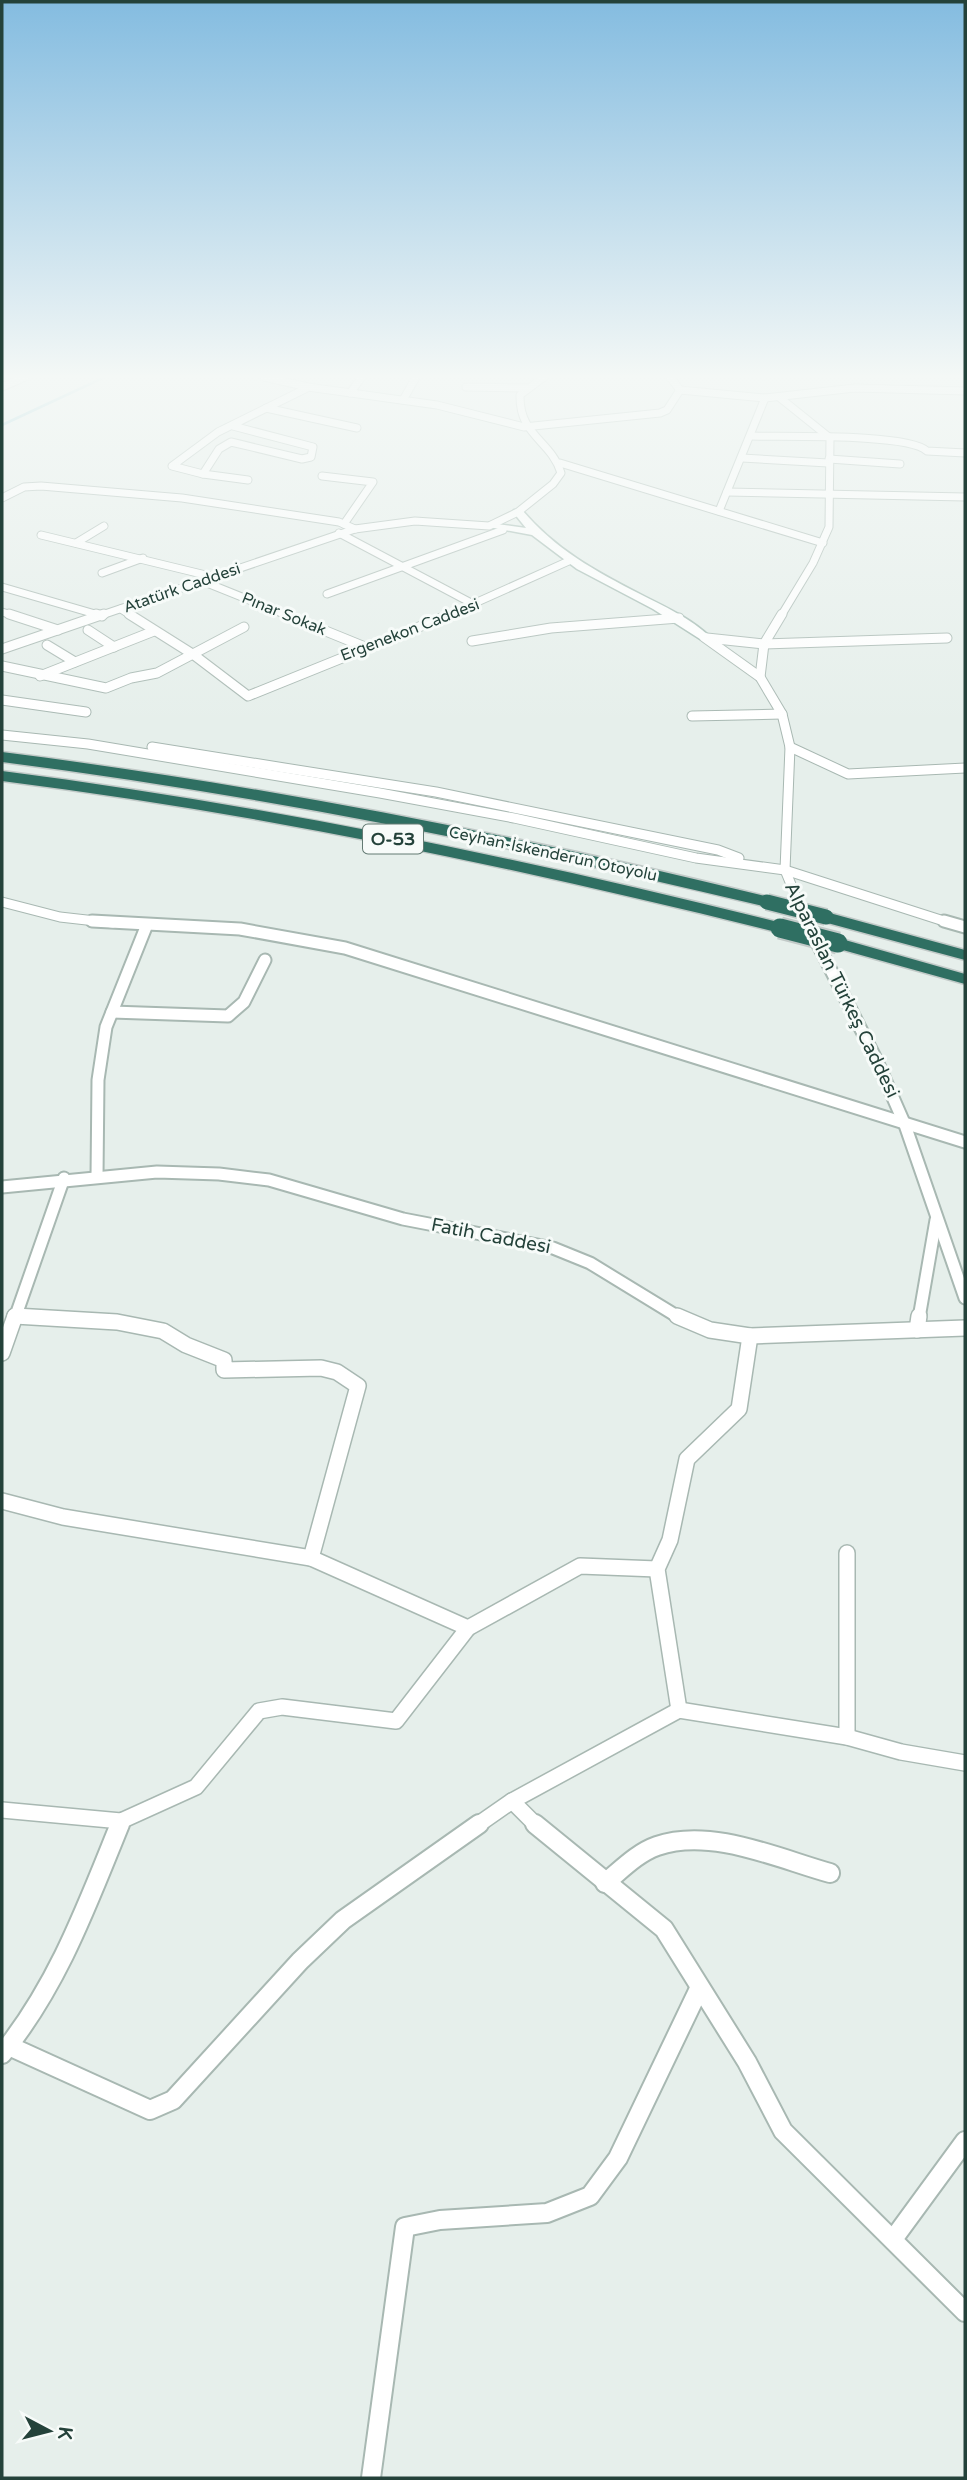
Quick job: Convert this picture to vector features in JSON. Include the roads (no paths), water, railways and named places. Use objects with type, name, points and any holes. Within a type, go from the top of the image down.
[{"type":"highway","name":"Ceyhan-İskenderun Otoyolu","points":[[2,757],[309,802],[570,855],[826,917],[965,955]]},
{"type":"highway","name":"Ceyhan-İskenderun Otoyolu","points":[[2,776],[168,799],[374,835],[656,896],[965,979]]},
{"type":"street","points":[[120,493],[182,498],[355,528]]},
{"type":"street","points":[[344,524],[366,493]]},
{"type":"street","points":[[489,526],[518,512],[541,493]]},
{"type":"street","points":[[658,493],[823,543]]},
{"type":"street","points":[[719,511],[727,493]]},
{"type":"street","points":[[746,493],[965,497]]},
{"type":"street","points":[[518,512],[532,532],[595,577],[679,618],[760,677],[764,644],[823,543],[829,527],[828,493]]},
{"type":"street","name":"Atatürk Caddesi","points":[[2,649],[355,528],[415,521],[489,526]]},
{"type":"street","points":[[76,542],[104,526]]},
{"type":"street","points":[[489,526],[532,532]]},
{"type":"street","points":[[327,594],[506,528]]},
{"type":"street","points":[[339,533],[475,605]]},
{"type":"street","points":[[41,535],[214,577]]},
{"type":"street","points":[[103,573],[143,558]]},
{"type":"street","name":"Ergenekon Caddesi","points":[[248,696],[475,605],[571,560]]},
{"type":"street","name":"Pınar Sokak","points":[[202,581],[365,647]]},
{"type":"street","points":[[2,587],[102,616]]},
{"type":"street","points":[[121,609],[194,655],[248,696]]},
{"type":"street","points":[[2,612],[59,630]]},
{"type":"street","points":[[472,641],[551,628],[679,618]]},
{"type":"street","points":[[2,666],[106,688],[131,678],[157,673],[194,655],[201,647],[244,627]]},
{"type":"street","points":[[88,630],[114,647]]},
{"type":"street","points":[[40,676],[154,631]]},
{"type":"street","points":[[704,638],[764,644],[782,641],[947,638]]},
{"type":"street","points":[[47,645],[75,662]]},
{"type":"street","name":"Alparaslan Türkeş Caddesi","points":[[760,677],[782,714],[790,747],[785,870],[794,897],[877,1061],[905,1125],[965,1298]]},
{"type":"street","points":[[2,700],[86,712]]},
{"type":"street","points":[[692,716],[782,714]]},
{"type":"street","points":[[2,735],[88,744],[380,793],[514,818],[696,858],[785,870],[862,897],[965,927]]},
{"type":"street","points":[[790,747],[848,774],[965,768]]},
{"type":"street","points":[[2,902],[35,914],[146,927],[242,929],[345,948],[965,1142]]},
{"type":"street","points":[[97,1176],[98,1080],[106,1027],[146,927]]},
{"type":"street","points":[[112,1012],[229,1016],[244,1002],[265,960]]},
{"type":"street","name":"Fatih Caddesi","points":[[2,1187],[64,1178],[164,1171],[253,1177],[403,1219],[544,1244],[585,1260],[626,1282],[677,1317],[700,1327],[750,1336],[965,1328]]},
{"type":"street","points":[[2,1353],[64,1178]]},
{"type":"street","points":[[917,1330],[937,1216]]},
{"type":"street","points":[[15,1316],[117,1322],[163,1331],[186,1345],[224,1360],[224,1370],[249,1375],[284,1367],[335,1371],[358,1386],[311,1558]]},
{"type":"street","points":[[679,1710],[657,1569],[670,1540],[687,1459],[739,1409],[750,1336]]},
{"type":"street","points":[[2,1501],[63,1517],[311,1558],[468,1628]]},
{"type":"street","points":[[847,1553],[847,1737]]},
{"type":"street","points":[[2,1810],[121,1821],[196,1787],[259,1711],[282,1707],[396,1721],[468,1628],[580,1566],[657,1569]]},
{"type":"street","points":[[121,1821],[82,1923],[32,2012],[5,2050],[150,2110],[173,2100],[300,1961],[343,1920],[512,1801],[679,1710],[847,1737],[901,1752],[965,1763]]},
{"type":"street","points":[[512,1801],[551,1840],[664,1929],[747,2062],[783,2130],[894,2238],[965,2312]]},
{"type":"street","points":[[605,1883],[657,1846],[681,1841],[724,1846],[830,1873]]},
{"type":"street","points":[[371,2478],[405,2227],[440,2220],[547,2213],[590,2196],[618,2158],[699,1989]]},
{"type":"street","points":[[894,2238],[965,2141]]}]
